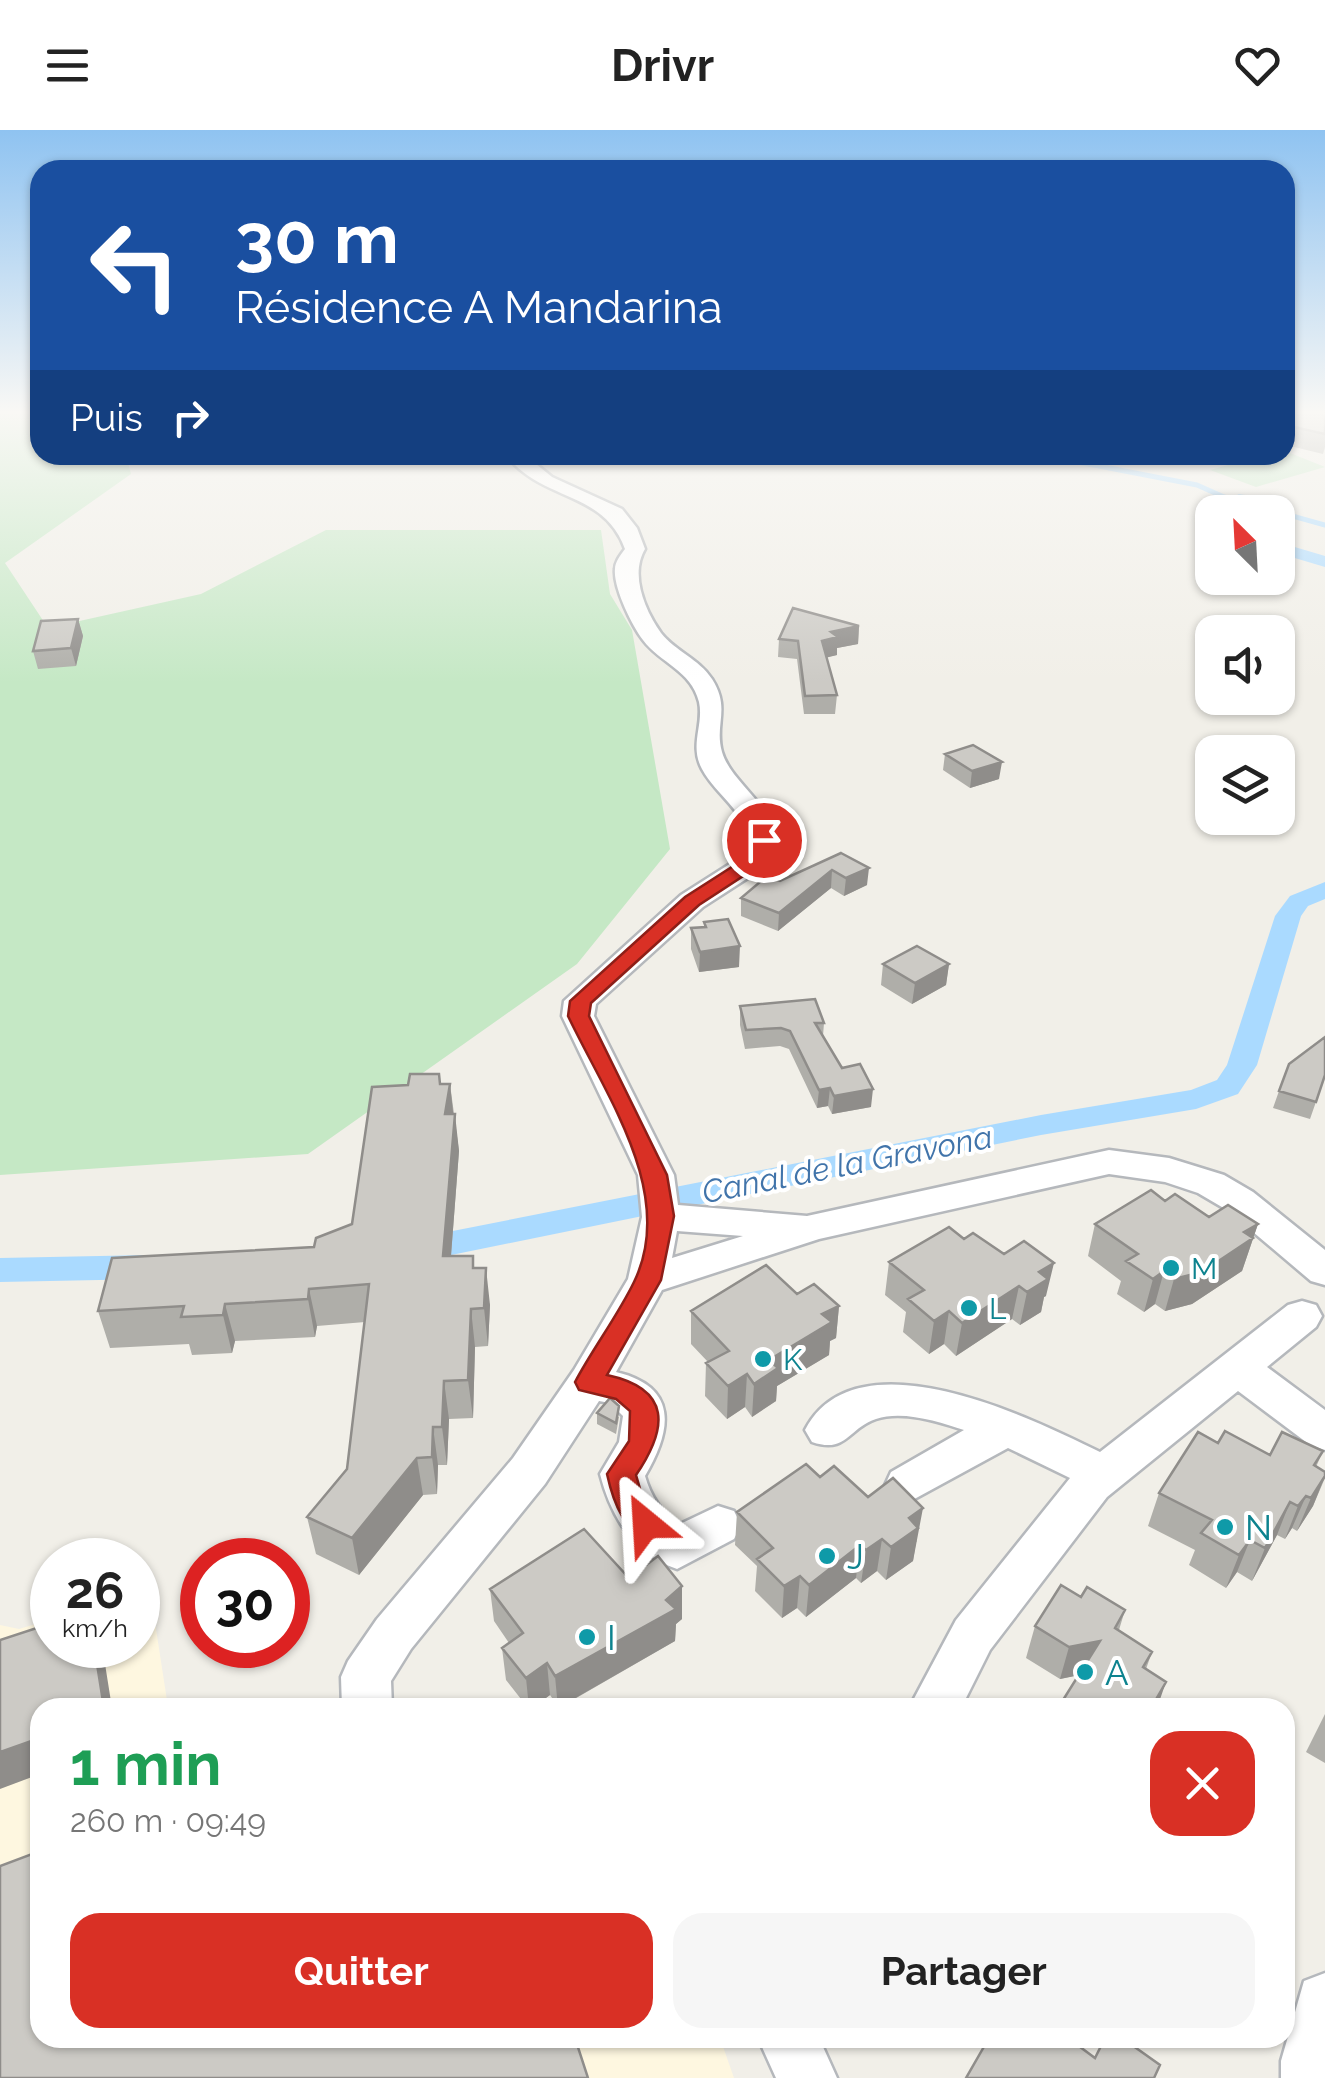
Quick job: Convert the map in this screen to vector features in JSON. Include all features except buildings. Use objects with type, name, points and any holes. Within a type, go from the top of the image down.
[{"type":"street","points":[[366,1698],[366,1677],[394,1634],[529,1470],[589,1382],[648,1280],[658,1196],[578,1016],[580,1001],[692,901],[761,856],[764,840],[758,821],[714,768],[707,747],[712,704],[688,665],[652,636],[626,580],[625,565],[635,549],[628,524],[612,509],[596,502]]},
{"type":"street","points":[[648,1280],[815,1227],[1109,1162],[1169,1170],[1211,1184],[1240,1202],[1325,1271]]},
{"type":"street","points":[[658,1196],[815,1227]]},
{"type":"street","points":[[939,1698],[973,1636],[1103,1474],[1302,1316]]},
{"type":"street","points":[[1240,1369],[1325,1433]]},
{"type":"street","points":[[589,1382],[624,1390],[644,1406],[642,1444],[622,1474],[627,1495],[646,1524],[665,1543],[678,1548],[718,1525]]},
{"type":"street","points":[[827,1430],[866,1404],[899,1399],[932,1404],[1050,1446],[1103,1474]]},
{"type":"street","points":[[907,1485],[1004,1429]]},
{"type":"street","points":[[1312,2078],[1311,2061],[1325,2002]]},
{"type":"street","points":[[792,2048],[806,2078]]},
{"type":"shaded area","points":[[0,1625],[19,1629],[30,1626],[30,1668],[160,1668],[160,1655],[167,1698],[30,1698],[30,2048],[724,2048],[734,2078],[0,2078]]},
{"type":"green space","points":[[0,502],[91,502],[5,563],[48,628],[201,594],[326,530],[601,530],[610,594],[632,630],[670,849],[577,964],[308,1154],[0,1175]]},
{"type":"waterway","points":[[1242,502],[1325,525]]},
{"type":"waterway","name":"Canal de la Gravona","points":[[1295,552],[1325,562]]},
{"type":"waterway","name":"Canal de la Gravona","points":[[412,1251],[1041,1125],[1196,1099],[1228,1087],[1242,1065],[1288,916],[1299,901],[1325,890]]},
{"type":"waterway","name":"Canal de la Gravona","points":[[0,1270],[149,1267]]},
{"type":"place","name":"M","points":[[1171,1268]]},
{"type":"place","name":"L","points":[[969,1308]]},
{"type":"place","name":"K","points":[[763,1359]]},
{"type":"place","name":"N","points":[[1225,1527]]},
{"type":"place","name":"J","points":[[827,1556]]},
{"type":"place","name":"I","points":[[587,1637]]},
{"type":"place","name":"A","points":[[1085,1672]]},
{"type":"route","points":[[646,1524],[627,1495],[622,1474],[642,1444],[644,1406],[624,1390],[589,1382],[648,1280],[658,1249],[662,1216],[656,1175],[578,1016],[580,1001],[692,901],[761,856],[764,840]]}]
